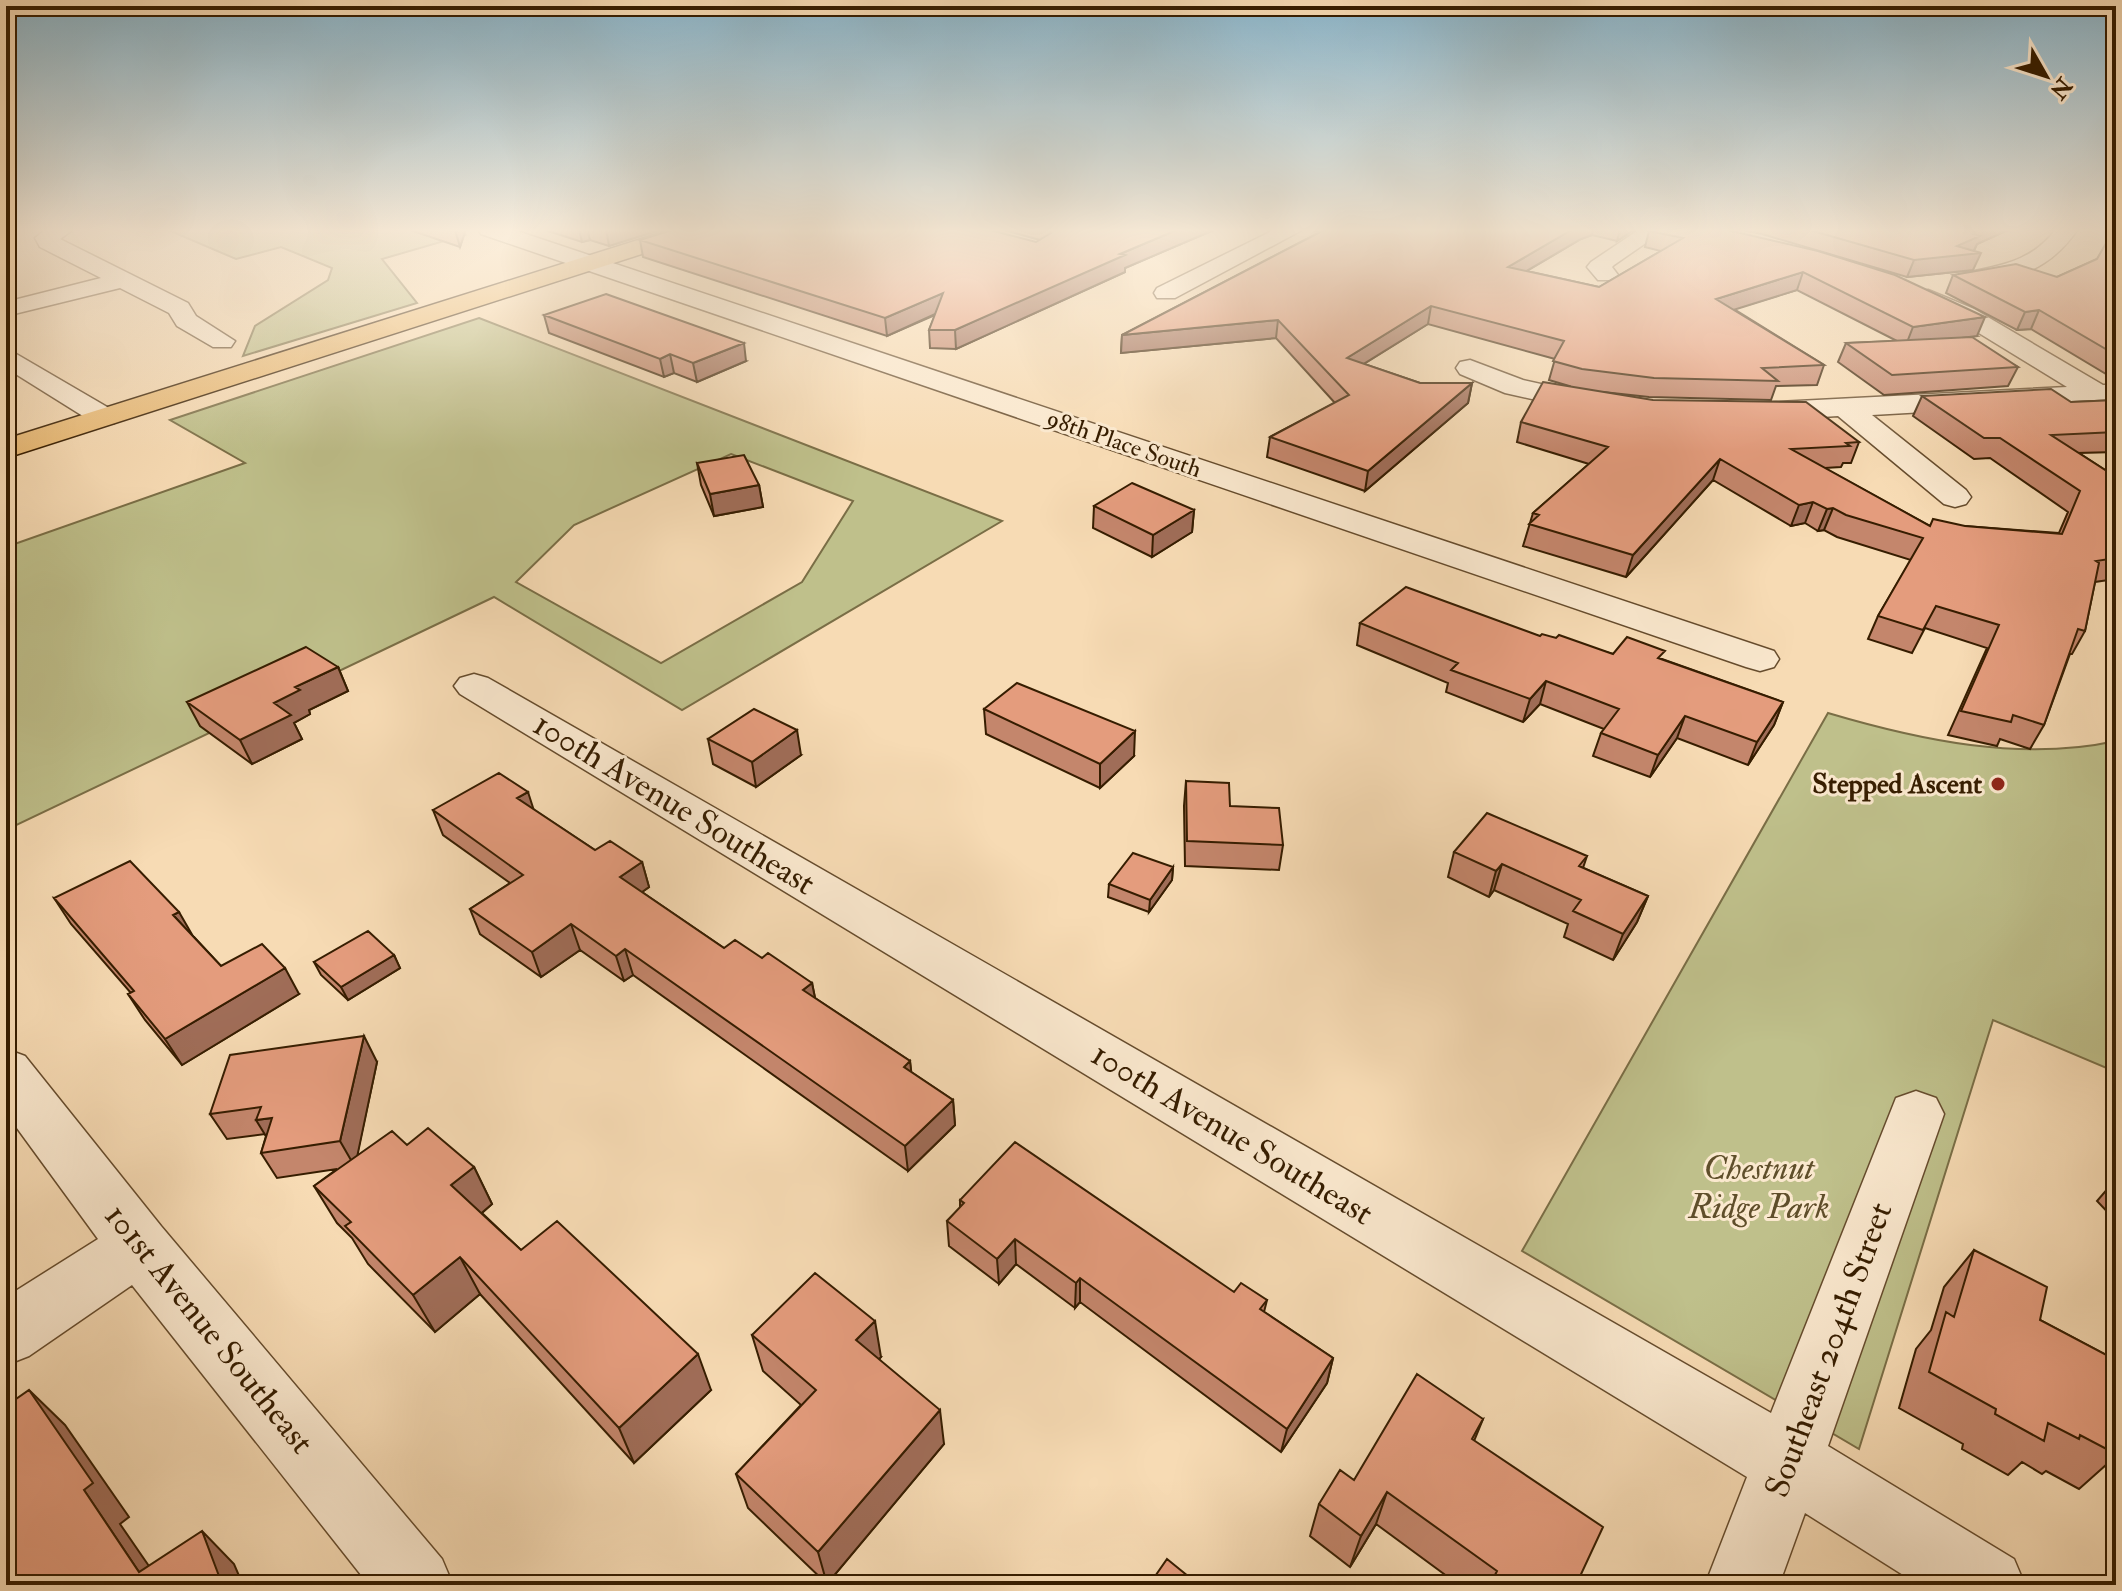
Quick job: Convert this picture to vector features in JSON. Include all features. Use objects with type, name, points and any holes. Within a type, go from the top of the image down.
[{"type":"main road","points":[[6,449],[464,303]]},
{"type":"street","points":[[6,309],[29,303]]},
{"type":"street","points":[[169,303],[179,308],[186,321],[222,341]]},
{"type":"street","name":"98th Place South","points":[[710,303],[1760,659]]},
{"type":"street","points":[[1941,303],[2106,393]]},
{"type":"street","points":[[6,356],[104,417]]},
{"type":"street","points":[[1470,368],[1527,390],[1619,408]]},
{"type":"street","points":[[1725,413],[1847,409],[2106,393]]},
{"type":"street","points":[[1847,409],[1955,497]]},
{"type":"street","name":"100th Avenue Southeast","points":[[474,686],[1788,1462],[1988,1585]]},
{"type":"street","name":"101st Avenue Southeast","points":[[6,1071],[139,1246],[416,1585]]},
{"type":"street","name":"Southeast 204th Street","points":[[1742,1585],[1916,1114]]},
{"type":"street","points":[[6,1334],[139,1246]]},
{"type":"green space","points":[[291,303],[416,303],[243,356],[255,326]]},
{"type":"green space","points":[[479,318],[1002,521],[682,710],[494,597],[6,830],[6,547],[245,463],[170,420]],"holes":[[[731,454],[853,501],[802,582],[661,663],[516,582],[574,525]]]},
{"type":"green space","name":"Chestnut Ridge Park","points":[[1828,713],[1898,732],[1970,745],[2044,749],[2116,741],[2116,1072],[1993,1020],[1859,1449],[1522,1251]]},
{"type":"building","points":[[579,303],[632,303],[744,343],[693,363],[670,354],[660,359],[544,315]]},
{"type":"building","points":[[839,303],[919,303],[885,318]]},
{"type":"building","points":[[939,303],[1016,303],[955,330],[929,330]]},
{"type":"building","points":[[1183,303],[1723,303],[1824,365],[1762,368],[1778,381],[1654,378],[1582,369],[1553,361],[1564,341],[1431,306],[1347,358],[1420,383],[1472,383],[1368,471],[1270,437],[1349,395],[1278,320],[1122,335]]},
{"type":"building","points":[[1865,303],[1956,303],[1985,317],[1913,327]]},
{"type":"building","points":[[2008,303],[2116,303],[2116,355],[2039,310],[2025,312]]},
{"type":"building","points":[[1972,337],[2018,367],[1892,375],[1846,343]]},
{"type":"building","points":[[1543,382],[1653,400],[1806,402],[1859,442],[1846,443],[1850,446],[1791,449],[1930,526],[1933,519],[1965,526],[2062,534],[2080,491],[2000,438],[1984,438],[1922,396],[2051,389],[2071,402],[2116,400],[2116,432],[2051,435],[2116,477],[2116,558],[2096,561],[2099,563],[2085,631],[2078,629],[2044,725],[2013,715],[2011,722],[1961,711],[1999,625],[1936,606],[1923,630],[1878,616],[1923,538],[1813,502],[1799,505],[1720,459],[1633,555],[1529,524],[1539,515],[1533,513],[1608,447],[1521,422]]},
{"type":"building","points":[[744,455],[759,485],[710,494],[697,463]]},
{"type":"building","points":[[1132,483],[1194,510],[1153,535],[1094,506]]},
{"type":"building","points":[[1406,587],[1540,636],[1556,638],[1559,635],[1613,654],[1627,637],[1665,651],[1658,658],[1783,702],[1757,742],[1685,716],[1658,755],[1601,733],[1619,709],[1546,681],[1530,699],[1451,670],[1458,663],[1360,623]]},
{"type":"building","points":[[306,647],[338,667],[295,687],[300,690],[274,703],[291,715],[240,740],[187,702]]},
{"type":"building","points":[[1017,683],[1135,731],[1100,764],[984,709]]},
{"type":"building","points":[[754,709],[797,730],[752,762],[708,739]]},
{"type":"building","points":[[499,773],[528,792],[517,798],[595,850],[610,841],[642,862],[620,877],[724,948],[735,940],[762,958],[768,953],[812,983],[803,990],[910,1061],[904,1067],[953,1100],[905,1146],[625,949],[616,956],[571,924],[532,952],[470,909],[523,875],[433,810]]},
{"type":"building","points":[[1186,781],[1229,783],[1230,806],[1279,808],[1283,845],[1187,841]]},
{"type":"building","points":[[1487,813],[1587,856],[1579,866],[1648,896],[1623,934],[1573,911],[1581,900],[1502,864],[1496,871],[1454,852]]},
{"type":"building","points":[[1133,853],[1173,867],[1150,900],[1109,884]]},
{"type":"building","points":[[130,861],[179,912],[173,915],[221,966],[262,944],[285,968],[165,1039],[128,994],[134,991],[54,898]]},
{"type":"building","points":[[368,931],[394,955],[341,987],[314,962]]},
{"type":"building","points":[[364,1036],[340,1141],[261,1153],[272,1118],[256,1120],[261,1107],[210,1114],[230,1055]]},
{"type":"building","points":[[428,1128],[474,1167],[451,1185],[521,1250],[557,1221],[698,1354],[619,1428],[460,1257],[413,1295],[345,1226],[351,1222],[314,1186],[392,1131],[407,1145]]},
{"type":"building","points":[[1015,1142],[1234,1292],[1241,1283],[1267,1300],[1260,1309],[1333,1358],[1287,1429],[1080,1278],[1076,1283],[1015,1239],[997,1259],[947,1221],[964,1203],[960,1200]]},
{"type":"building","points":[[1974,1250],[2047,1287],[2040,1320],[2116,1360],[2116,1454],[2048,1423],[2044,1441],[1995,1414],[1996,1409],[1929,1372],[1946,1312],[1954,1317]]},
{"type":"building","points":[[815,1273],[875,1321],[856,1340],[940,1410],[818,1552],[736,1474],[816,1390],[752,1335]]},
{"type":"building","points":[[1417,1374],[1483,1419],[1472,1439],[1603,1527],[1576,1585],[1490,1585],[1497,1571],[1387,1492],[1361,1536],[1319,1504],[1340,1470],[1354,1480]]},
{"type":"building","points":[[29,1390],[93,1483],[84,1490],[139,1572],[202,1531],[222,1584],[6,1585],[6,1406]]},
{"type":"building","points":[[1167,1559],[1199,1585],[1149,1585]]},
{"type":"place","name":"Stepped Ascent","points":[[1998,784]]}]
